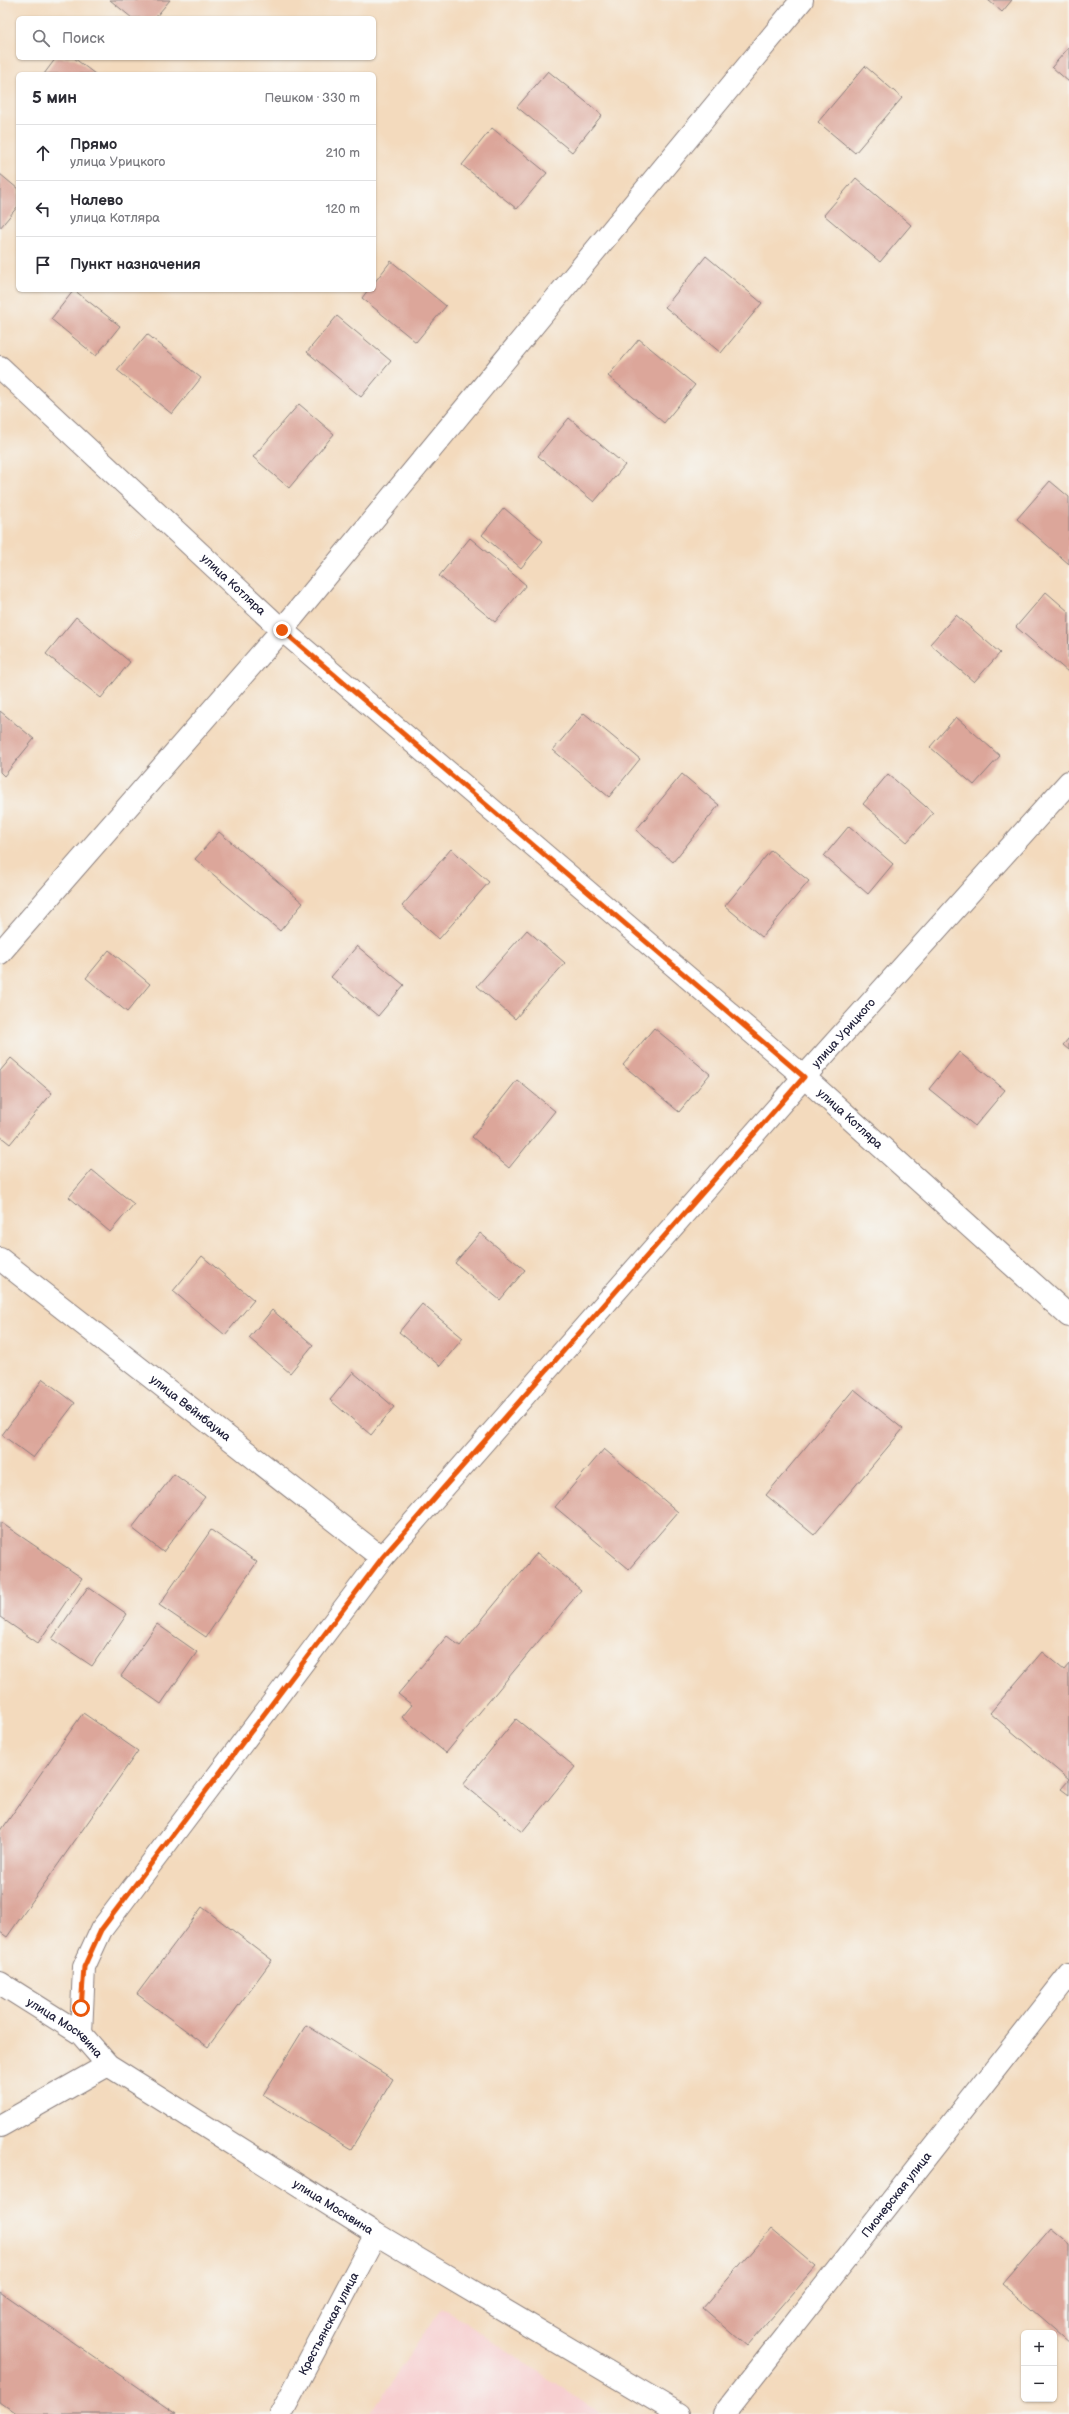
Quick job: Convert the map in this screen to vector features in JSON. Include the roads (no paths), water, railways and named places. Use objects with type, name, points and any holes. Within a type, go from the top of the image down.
[{"type":"street","points":[[0,953],[282,630],[802,0]]},
{"type":"street","name":"улица Котляра","points":[[0,367],[282,630],[804,1077],[1069,1316]]},
{"type":"street","name":"улица Урицкого","points":[[81,2034],[84,1967],[101,1930],[382,1558],[804,1077],[1069,782]]},
{"type":"street","name":"улица Вейнбаума","points":[[0,1259],[382,1558]]},
{"type":"street","name":"Пионерская улица","points":[[724,2414],[1069,1976]]},
{"type":"street","name":"улица Москвина","points":[[0,1982],[81,2034],[108,2066],[376,2234],[679,2414]]},
{"type":"street","points":[[0,2126],[108,2066]]},
{"type":"street","name":"Крестьянская улица","points":[[280,2414],[376,2234]]}]
